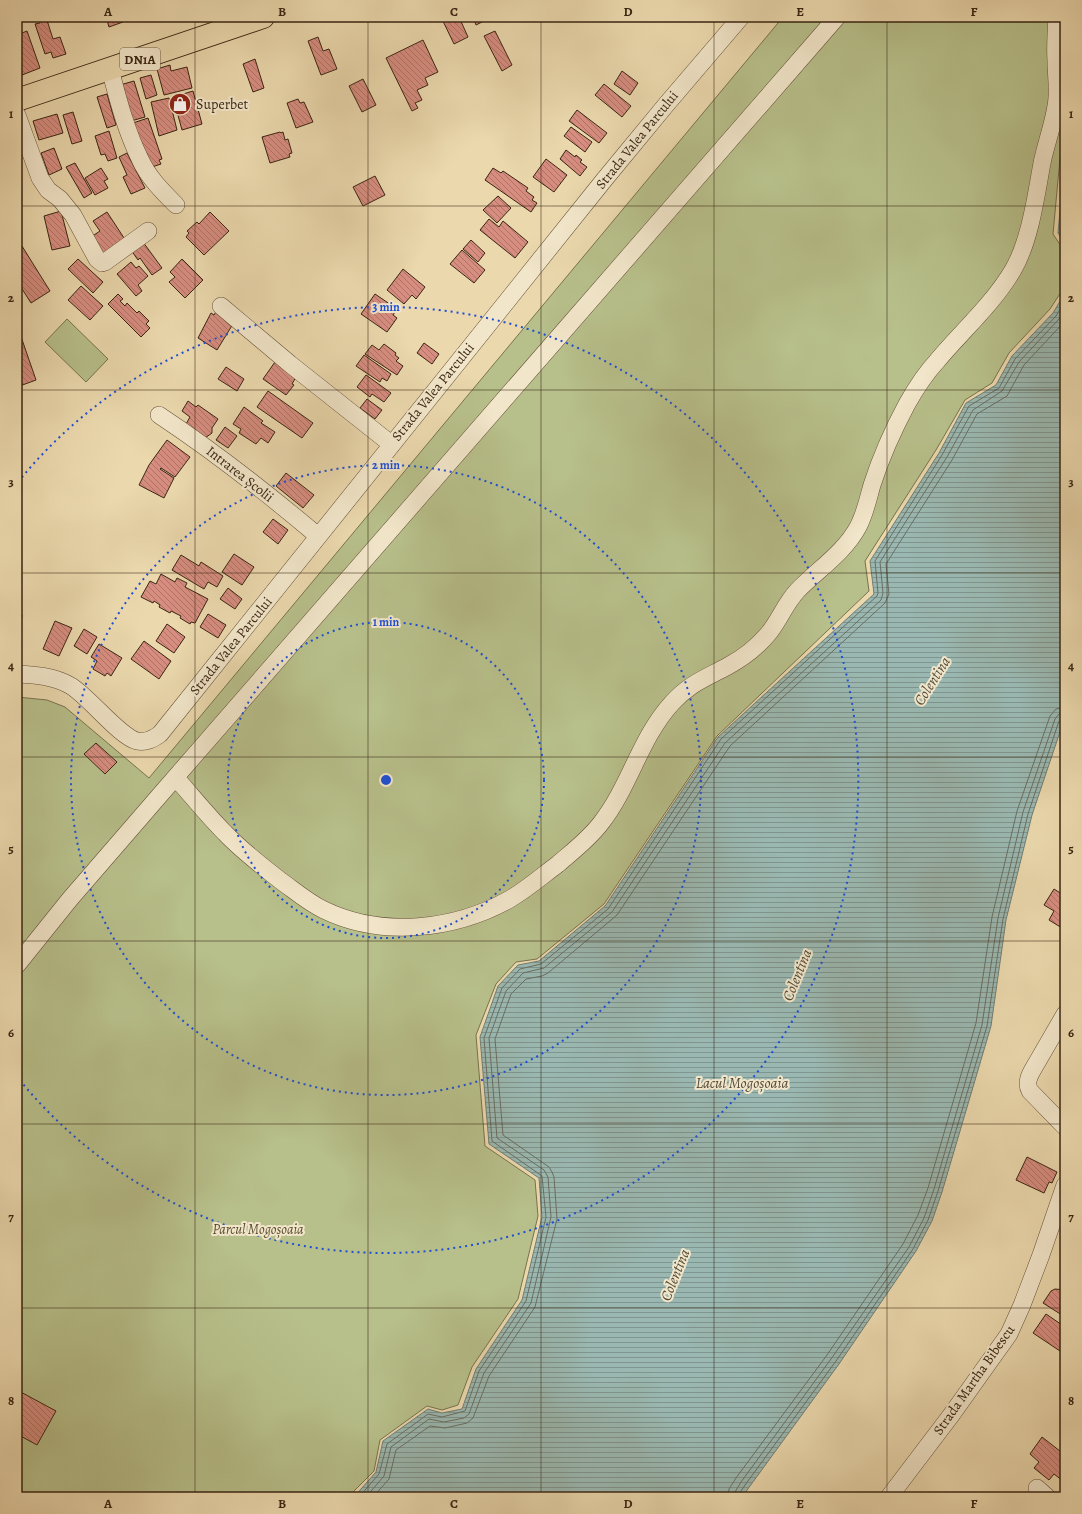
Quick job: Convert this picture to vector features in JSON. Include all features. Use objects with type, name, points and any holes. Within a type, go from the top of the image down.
[{"type":"main road","name":"DN1A","points":[[17,100],[110,69],[240,21],[263,17]]},
{"type":"street","name":"Strada Valea Parcului","points":[[17,674],[47,676],[72,686],[130,738],[143,742],[160,734],[391,444],[632,146],[741,17]]},
{"type":"street","points":[[17,965],[70,900],[837,17]]},
{"type":"street","points":[[176,778],[224,832],[256,861],[295,892],[323,910],[351,920],[379,926],[416,927],[456,920],[483,911],[510,898],[543,875],[576,849],[599,825],[617,799],[645,742],[656,723],[672,703],[686,689],[702,678],[728,666],[751,651],[770,633],[793,595],[846,544],[858,527],[885,449],[896,423],[921,381],[1013,271],[1033,213],[1047,140],[1057,104],[1060,35],[1057,17]]},
{"type":"street","points":[[110,69],[128,128],[140,160],[158,188],[176,205]]},
{"type":"street","points":[[17,115],[40,178],[48,190],[60,199],[72,215],[97,259],[102,263],[105,262],[148,231]]},
{"type":"street","points":[[221,306],[290,364],[391,444]]},
{"type":"street","name":"Intrarea Școlii","points":[[159,415],[221,458],[318,536]]},
{"type":"street","points":[[1065,1014],[1028,1078],[1027,1086],[1065,1127]]},
{"type":"street","name":"Strada Martha Bibescu","points":[[888,1497],[952,1414],[1009,1334],[1022,1305],[1065,1185]]},
{"type":"green space","name":"Parcul Mogoșoaia","points":[[783,17],[1065,17],[1065,104],[1053,234],[1065,252],[1065,286],[1050,309],[1009,353],[992,383],[965,400],[936,450],[865,561],[869,591],[717,736],[604,904],[537,959],[516,962],[496,984],[476,1035],[485,1146],[535,1180],[538,1216],[518,1299],[472,1367],[458,1405],[442,1410],[427,1406],[380,1440],[374,1471],[348,1497],[17,1497],[17,697],[47,700],[65,707],[149,778]]},
{"type":"green space","points":[[67,319],[108,359],[86,382],[45,342]]},
{"type":"water","points":[[1065,155],[1065,244],[1058,233]]},
{"type":"water","name":"Lacul Mogoșoaia","points":[[1065,293],[1065,717],[1032,815],[1006,920],[991,1026],[942,1192],[932,1221],[916,1251],[839,1364],[742,1497],[354,1497],[376,1472],[383,1441],[428,1409],[442,1413],[462,1409],[476,1369],[522,1300],[542,1217],[539,1178],[489,1144],[480,1037],[498,986],[518,965],[539,961],[605,906],[718,737],[874,594],[870,561],[939,453],[966,403],[996,385],[1012,356],[1053,313]]},
{"type":"building","points":[[46,17],[53,39],[60,37],[66,54],[53,58],[51,52],[45,54],[35,24],[40,23],[39,19]]},
{"type":"building","points":[[106,17],[122,17],[123,22],[109,27]]},
{"type":"building","points":[[441,17],[459,17],[468,37],[454,44]]},
{"type":"building","points":[[473,17],[485,17],[486,20],[476,25]]},
{"type":"building","points":[[27,31],[40,68],[22,75],[17,59],[17,35]]},
{"type":"building","points":[[495,31],[512,65],[502,71],[484,36]]},
{"type":"building","points":[[318,37],[323,51],[329,49],[337,69],[321,75],[308,41]]},
{"type":"building","points":[[423,40],[438,72],[425,78],[428,85],[417,90],[422,100],[415,103],[418,108],[412,111],[386,58]]},
{"type":"building","points":[[255,59],[264,88],[253,92],[243,64]]},
{"type":"building","points":[[170,65],[171,71],[187,67],[192,88],[164,95],[157,69]]},
{"type":"building","points":[[622,71],[638,83],[630,95],[614,84]]},
{"type":"building","points":[[151,75],[157,95],[146,99],[140,78]]},
{"type":"building","points":[[363,79],[376,105],[362,112],[349,86]]},
{"type":"building","points":[[134,81],[145,117],[131,121],[120,85]]},
{"type":"building","points":[[604,84],[631,106],[622,117],[595,95]]},
{"type":"building","points":[[193,91],[202,124],[182,130],[173,97]]},
{"type":"building","points":[[107,94],[116,125],[107,128],[97,97]]},
{"type":"building","points":[[169,98],[177,130],[159,136],[151,102]]},
{"type":"building","points":[[298,99],[300,103],[304,102],[313,122],[296,128],[287,103]]},
{"type":"building","points":[[577,110],[607,133],[599,143],[569,121]]},
{"type":"building","points":[[73,112],[82,141],[72,144],[63,115]]},
{"type":"building","points":[[57,114],[63,133],[39,140],[33,121]]},
{"type":"building","points":[[148,118],[162,159],[159,160],[161,164],[152,167],[133,123]]},
{"type":"building","points":[[571,127],[592,142],[585,152],[564,136]]},
{"type":"building","points":[[109,131],[117,158],[108,161],[105,154],[101,155],[95,136]]},
{"type":"building","points":[[283,132],[285,140],[288,139],[292,153],[289,154],[290,157],[270,163],[262,137]]},
{"type":"building","points":[[54,148],[62,169],[49,175],[41,153]]},
{"type":"building","points":[[566,150],[575,157],[576,155],[582,160],[580,162],[587,167],[580,176],[560,159]]},
{"type":"building","points":[[127,153],[145,188],[131,194],[123,177],[127,175],[119,157]]},
{"type":"building","points":[[546,159],[567,175],[554,192],[533,177]]},
{"type":"building","points":[[75,163],[92,193],[84,198],[66,167]]},
{"type":"building","points":[[101,168],[108,179],[104,181],[108,188],[95,195],[85,178]]},
{"type":"building","points":[[493,168],[501,173],[503,171],[528,188],[526,191],[534,197],[532,200],[537,203],[531,212],[485,180]]},
{"type":"building","points":[[375,176],[385,195],[363,206],[353,187]]},
{"type":"building","points":[[498,196],[511,208],[497,223],[483,210]]},
{"type":"building","points":[[61,211],[70,246],[52,250],[44,216]]},
{"type":"building","points":[[107,212],[126,241],[103,256],[91,237],[100,231],[93,221]]},
{"type":"building","points":[[210,212],[229,231],[204,255],[186,237],[189,233],[187,231],[197,222],[199,224]]},
{"type":"building","points":[[489,219],[499,227],[503,221],[528,242],[515,258],[480,230]]},
{"type":"building","points":[[17,238],[50,291],[31,303],[17,281]]},
{"type":"building","points":[[471,240],[485,253],[478,262],[463,249]]},
{"type":"building","points":[[143,242],[162,268],[152,275],[140,258],[138,260],[131,250]]},
{"type":"building","points":[[462,250],[485,270],[474,283],[450,264]]},
{"type":"building","points":[[78,259],[103,282],[93,293],[68,269]]},
{"type":"building","points":[[182,259],[203,280],[185,298],[169,282],[175,277],[170,272]]},
{"type":"building","points":[[131,262],[136,268],[139,266],[148,276],[138,285],[142,291],[136,296],[117,274]]},
{"type":"building","points":[[403,269],[425,287],[416,299],[412,295],[404,304],[387,290]]},
{"type":"building","points":[[81,286],[103,306],[90,320],[68,300]]},
{"type":"building","points":[[118,294],[123,299],[120,301],[125,306],[127,303],[137,313],[139,311],[149,321],[146,324],[150,328],[141,337],[108,304]]},
{"type":"building","points":[[375,294],[397,309],[393,315],[397,318],[387,332],[361,314]]},
{"type":"building","points":[[217,310],[233,324],[217,350],[198,338],[211,313],[214,315]]},
{"type":"building","points":[[17,325],[36,380],[17,387]]},
{"type":"building","points":[[424,343],[439,354],[432,364],[417,353]]},
{"type":"building","points":[[384,344],[396,353],[395,355],[399,358],[396,361],[403,366],[397,375],[365,354],[372,345],[379,350]]},
{"type":"building","points":[[364,355],[391,374],[387,381],[382,378],[380,382],[356,366]]},
{"type":"building","points":[[275,362],[296,377],[292,384],[294,385],[286,395],[263,379]]},
{"type":"building","points":[[226,367],[244,379],[237,391],[218,379]]},
{"type":"building","points":[[366,375],[391,393],[384,402],[372,394],[370,397],[357,387]]},
{"type":"building","points":[[268,391],[313,423],[302,438],[257,407]]},
{"type":"building","points":[[367,399],[382,410],[375,419],[360,408]]},
{"type":"building","points":[[188,401],[196,407],[198,405],[218,419],[212,428],[212,433],[205,438],[186,424],[190,417],[182,411]]},
{"type":"building","points":[[244,407],[263,421],[261,423],[275,432],[268,443],[261,438],[256,444],[239,433],[241,429],[233,424]]},
{"type":"building","points":[[225,427],[237,436],[228,448],[216,440]]},
{"type":"building","points":[[167,440],[190,457],[175,477],[161,468],[160,469],[174,478],[164,498],[139,485],[149,465]]},
{"type":"building","points":[[286,473],[314,495],[303,508],[276,486]]},
{"type":"building","points":[[273,519],[288,530],[278,544],[263,532]]},
{"type":"building","points":[[234,554],[254,567],[242,585],[222,572]]},
{"type":"building","points":[[181,555],[199,566],[201,562],[223,576],[217,587],[208,582],[204,589],[172,570]]},
{"type":"building","points":[[161,574],[175,582],[177,578],[187,583],[185,587],[208,599],[195,623],[191,622],[190,624],[180,618],[181,616],[171,611],[170,613],[159,607],[160,605],[154,601],[153,603],[141,597],[150,581],[156,584]]},
{"type":"building","points":[[228,588],[242,599],[235,609],[220,599]]},
{"type":"building","points":[[17,607],[20,607],[19,615],[22,615],[18,633]]},
{"type":"building","points":[[208,614],[226,625],[218,638],[200,627]]},
{"type":"building","points":[[55,621],[72,628],[59,656],[43,649]]},
{"type":"building","points":[[167,624],[185,637],[174,653],[156,641]]},
{"type":"building","points":[[84,629],[97,637],[87,654],[74,646]]},
{"type":"building","points":[[144,641],[171,661],[159,679],[131,659]]},
{"type":"building","points":[[99,644],[122,658],[111,676],[107,673],[105,676],[93,669],[97,661],[91,657]]},
{"type":"building","points":[[96,743],[117,762],[105,774],[84,754]]},
{"type":"building","points":[[1054,889],[1065,896],[1065,922],[1062,928],[1049,920],[1054,911],[1044,905]]},
{"type":"building","points":[[1027,1157],[1057,1172],[1052,1183],[1049,1182],[1044,1193],[1016,1180]]},
{"type":"building","points":[[1055,1289],[1065,1290],[1065,1317],[1043,1303],[1051,1291]]},
{"type":"building","points":[[1046,1314],[1065,1327],[1065,1343],[1060,1351],[1033,1333]]},
{"type":"building","points":[[17,1390],[56,1411],[37,1445],[17,1434]]},
{"type":"building","points":[[1042,1437],[1065,1455],[1065,1478],[1063,1481],[1054,1474],[1049,1480],[1034,1468],[1039,1462],[1030,1454]]},
{"type":"place","name":"Superbet","points":[[180,104]]},
{"type":"water label","name":"Colentina","points":[[932,681]]},
{"type":"water label","name":"Colentina","points":[[797,975]]},
{"type":"water label","name":"Colentina","points":[[675,1275]]}]
